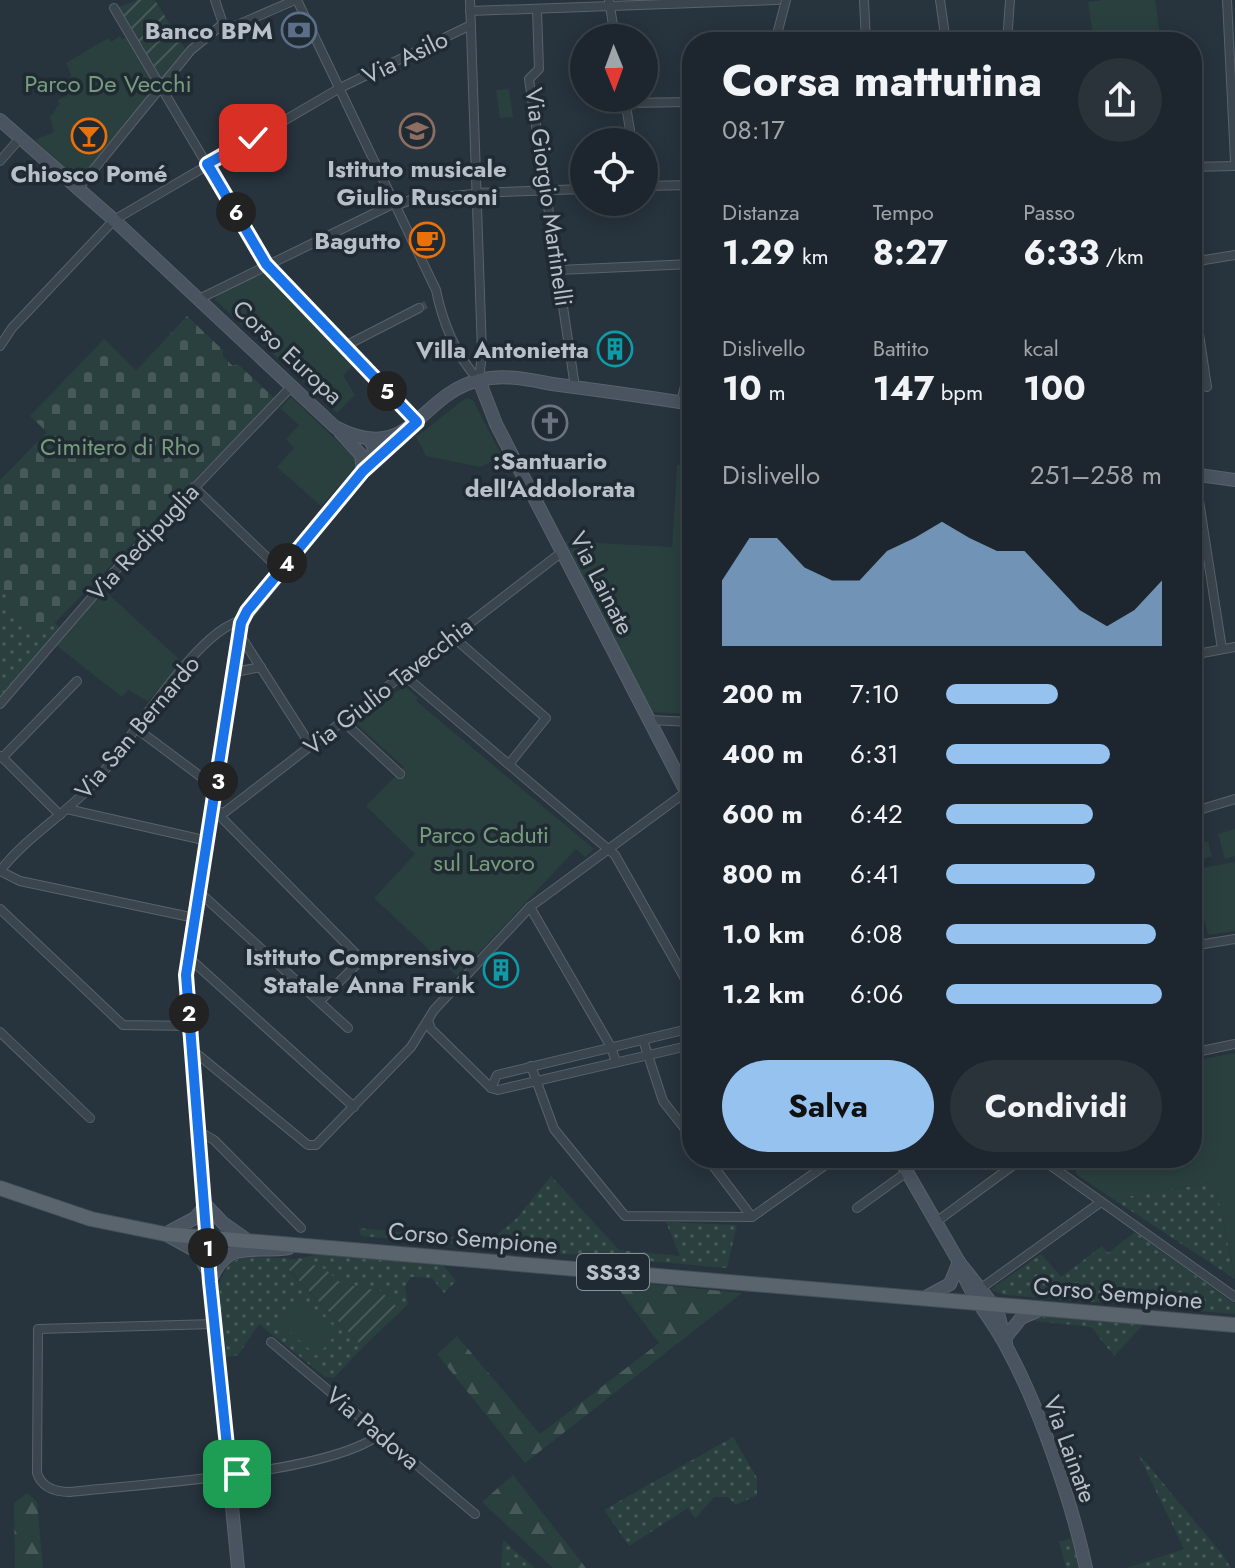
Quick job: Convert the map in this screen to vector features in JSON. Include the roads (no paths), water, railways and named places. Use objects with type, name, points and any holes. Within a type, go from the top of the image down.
[{"type":"main road","name":"Corso Sempione","points":[[0,1188],[91,1219],[165,1234],[924,1298],[978,1296],[993,1305],[1235,1325]]},
{"type":"street","points":[[215,0],[223,24]]},
{"type":"street","points":[[77,190],[191,50],[223,24],[235,26],[296,0],[397,203],[434,301],[460,355],[479,380]]},
{"type":"street","points":[[470,0],[482,353],[479,380]]},
{"type":"street","points":[[470,11],[609,3],[777,0]]},
{"type":"street","points":[[778,32],[786,0]]},
{"type":"street","points":[[864,0],[866,32]]},
{"type":"street","points":[[940,0],[945,32]]},
{"type":"street","points":[[1008,32],[1010,0]]},
{"type":"street","points":[[1202,166],[1235,164],[1227,0]]},
{"type":"street","points":[[609,3],[613,24]]},
{"type":"street","points":[[114,8],[266,264],[417,422]]},
{"type":"street","name":"Via Giorgio Martinelli","points":[[537,9],[539,69],[529,79],[575,387]]},
{"type":"street","name":"Via Asilo","points":[[0,346],[12,328],[114,220],[340,88],[471,25]]},
{"type":"street","points":[[658,101],[682,102]]},
{"type":"street","name":"Corso Europa","points":[[0,120],[114,220],[335,427],[370,440]]},
{"type":"street","points":[[0,161],[21,137]]},
{"type":"street","points":[[658,186],[682,185]]},
{"type":"street","points":[[199,299],[397,203],[475,194],[570,190]]},
{"type":"street","points":[[1202,260],[1235,255]]},
{"type":"street","points":[[558,270],[682,264]]},
{"type":"street","points":[[345,346],[419,308]]},
{"type":"street","points":[[460,355],[472,357],[482,353]]},
{"type":"street","points":[[1202,354],[1207,387]]},
{"type":"street","points":[[238,1568],[210,1282],[191,1049],[188,957],[208,841],[216,814],[216,788],[241,621],[363,471],[451,394],[479,380],[506,377],[682,402]]},
{"type":"street","name":"Via Lainate","points":[[479,380],[496,424],[682,785]]},
{"type":"street","name":"Via Redipuglia","points":[[0,704],[112,574],[292,386]]},
{"type":"street","points":[[335,427],[361,455],[363,471]]},
{"type":"street","points":[[363,471],[365,450],[370,440],[404,432]]},
{"type":"street","points":[[1202,476],[1235,480]]},
{"type":"street","points":[[194,487],[280,570]]},
{"type":"street","points":[[1202,525],[1222,649]]},
{"type":"street","name":"Via Giulio Tavecchia","points":[[216,814],[405,676],[562,552]]},
{"type":"street","name":"Via San Bernardo","points":[[1,867],[95,782],[180,672],[225,627],[241,621]]},
{"type":"street","points":[[240,635],[311,746]]},
{"type":"street","points":[[452,636],[546,718],[510,763]]},
{"type":"street","points":[[1202,653],[1235,647]]},
{"type":"street","points":[[235,672],[261,667]]},
{"type":"street","points":[[405,676],[608,847],[682,974]]},
{"type":"street","points":[[77,681],[1,757],[63,812],[208,841]]},
{"type":"street","points":[[646,720],[682,722]]},
{"type":"street","points":[[344,722],[400,774]]},
{"type":"street","points":[[137,729],[216,788]]},
{"type":"street","points":[[1202,809],[1235,799]]},
{"type":"street","points":[[191,1049],[312,1147],[411,1047],[428,1020],[530,907],[608,847],[682,802]]},
{"type":"street","points":[[216,814],[357,955],[358,963],[320,1001]]},
{"type":"street","points":[[1,867],[20,881],[195,918]]},
{"type":"street","points":[[199,892],[348,1028]]},
{"type":"street","points":[[530,907],[611,1047],[616,1062]]},
{"type":"street","points":[[0,909],[123,1025],[190,1026]]},
{"type":"street","points":[[1202,944],[1235,939]]},
{"type":"street","points":[[188,957],[354,1107]]},
{"type":"street","points":[[428,1020],[431,1029],[491,1088],[498,1090],[682,1047]]},
{"type":"street","points":[[491,1088],[497,1075],[682,1030]]},
{"type":"street","points":[[0,1032],[90,1118]]},
{"type":"street","points":[[643,1040],[663,1101],[682,1125]]},
{"type":"street","points":[[1202,1051],[1235,1044]]},
{"type":"street","points":[[531,1066],[554,1129],[625,1216],[752,1217],[821,1168]]},
{"type":"street","points":[[198,1131],[214,1140],[301,1228]]},
{"type":"street","points":[[715,1168],[752,1217]]},
{"type":"street","name":"Via Lainate","points":[[905,1168],[1006,1342],[1045,1439],[1086,1568]]},
{"type":"street","points":[[936,1222],[1009,1168]]},
{"type":"street","points":[[1054,1168],[1235,1297]]},
{"type":"street","points":[[857,1208],[907,1172]]},
{"type":"street","points":[[978,1296],[1101,1202]]},
{"type":"street","points":[[165,1234],[195,1218],[206,1205]]},
{"type":"street","points":[[206,1205],[223,1223],[247,1240]]},
{"type":"street","points":[[165,1234],[198,1252],[210,1282]]},
{"type":"street","points":[[210,1282],[220,1261],[231,1252],[303,1245]]},
{"type":"street","points":[[924,1298],[950,1284],[959,1262]]},
{"type":"street","name":"Via Lainate","points":[[993,1305],[1001,1318],[1006,1342]]},
{"type":"street","points":[[1006,1342],[1021,1318],[1046,1309]]},
{"type":"street","points":[[214,1324],[38,1329],[37,1473],[49,1488],[70,1492],[230,1475],[355,1449],[380,1434]]},
{"type":"street","name":"Via Padova","points":[[271,1342],[475,1514]]},
{"type":"tunnel","points":[[419,308],[430,303]]},
{"type":"place","name":"Banco BPM","points":[[299,30]]},
{"type":"place","name":"Istituto musicale Giulio Rusconi","points":[[417,131]]},
{"type":"place","name":"Chiosco Pomé","points":[[89,136]]},
{"type":"place","name":"Bagutto","points":[[427,240]]},
{"type":"place","name":"Villa Antonietta","points":[[615,349]]},
{"type":"place","name":":Santuario dell'Addolorata","points":[[550,423]]},
{"type":"place","name":"Istituto Comprensivo Statale Anna Frank","points":[[501,970]]},
{"type":"park label","name":"Parco De Vecchi","points":[[108,83]]},
{"type":"park label","name":"Cimitero di Rho","points":[[120,446]]},
{"type":"park label","name":"Parco Caduti sul Lavoro","points":[[484,848]]}]
